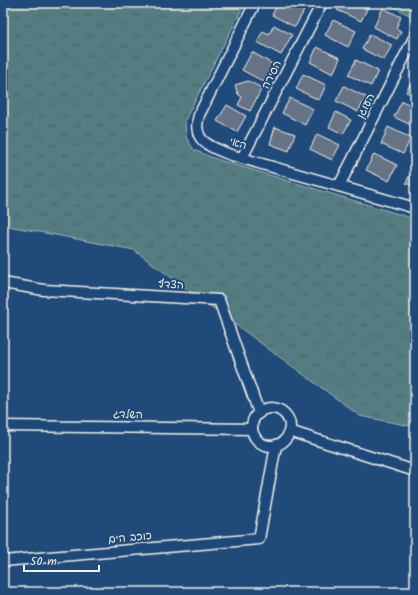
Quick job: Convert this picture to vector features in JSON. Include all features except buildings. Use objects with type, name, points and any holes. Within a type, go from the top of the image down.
[{"type":"street","name":"האי","points":[[255,3],[199,115],[197,130],[200,137],[211,147],[242,158],[415,208]]},
{"type":"street","name":"הסירה","points":[[242,158],[322,3]]},
{"type":"street","name":"העוגן","points":[[339,186],[415,36]]},
{"type":"street","name":"הצדף","points":[[3,283],[44,290],[219,300],[259,412]]},
{"type":"street","points":[[270,408],[283,413],[287,418],[289,431],[282,442],[271,446],[259,442],[252,429],[253,420],[259,412],[270,408]]},
{"type":"street","name":"השלדג","points":[[3,426],[252,429]]},
{"type":"street","points":[[289,431],[415,471]]},
{"type":"street","name":"כוכב הים","points":[[3,561],[258,539],[276,445]]},
{"type":"green space","points":[[3,3],[245,3],[185,120],[186,137],[194,150],[216,159],[415,219],[415,427],[360,416],[134,250],[3,225]]},
{"type":"green space","points":[[386,3],[415,3],[415,18]]}]
